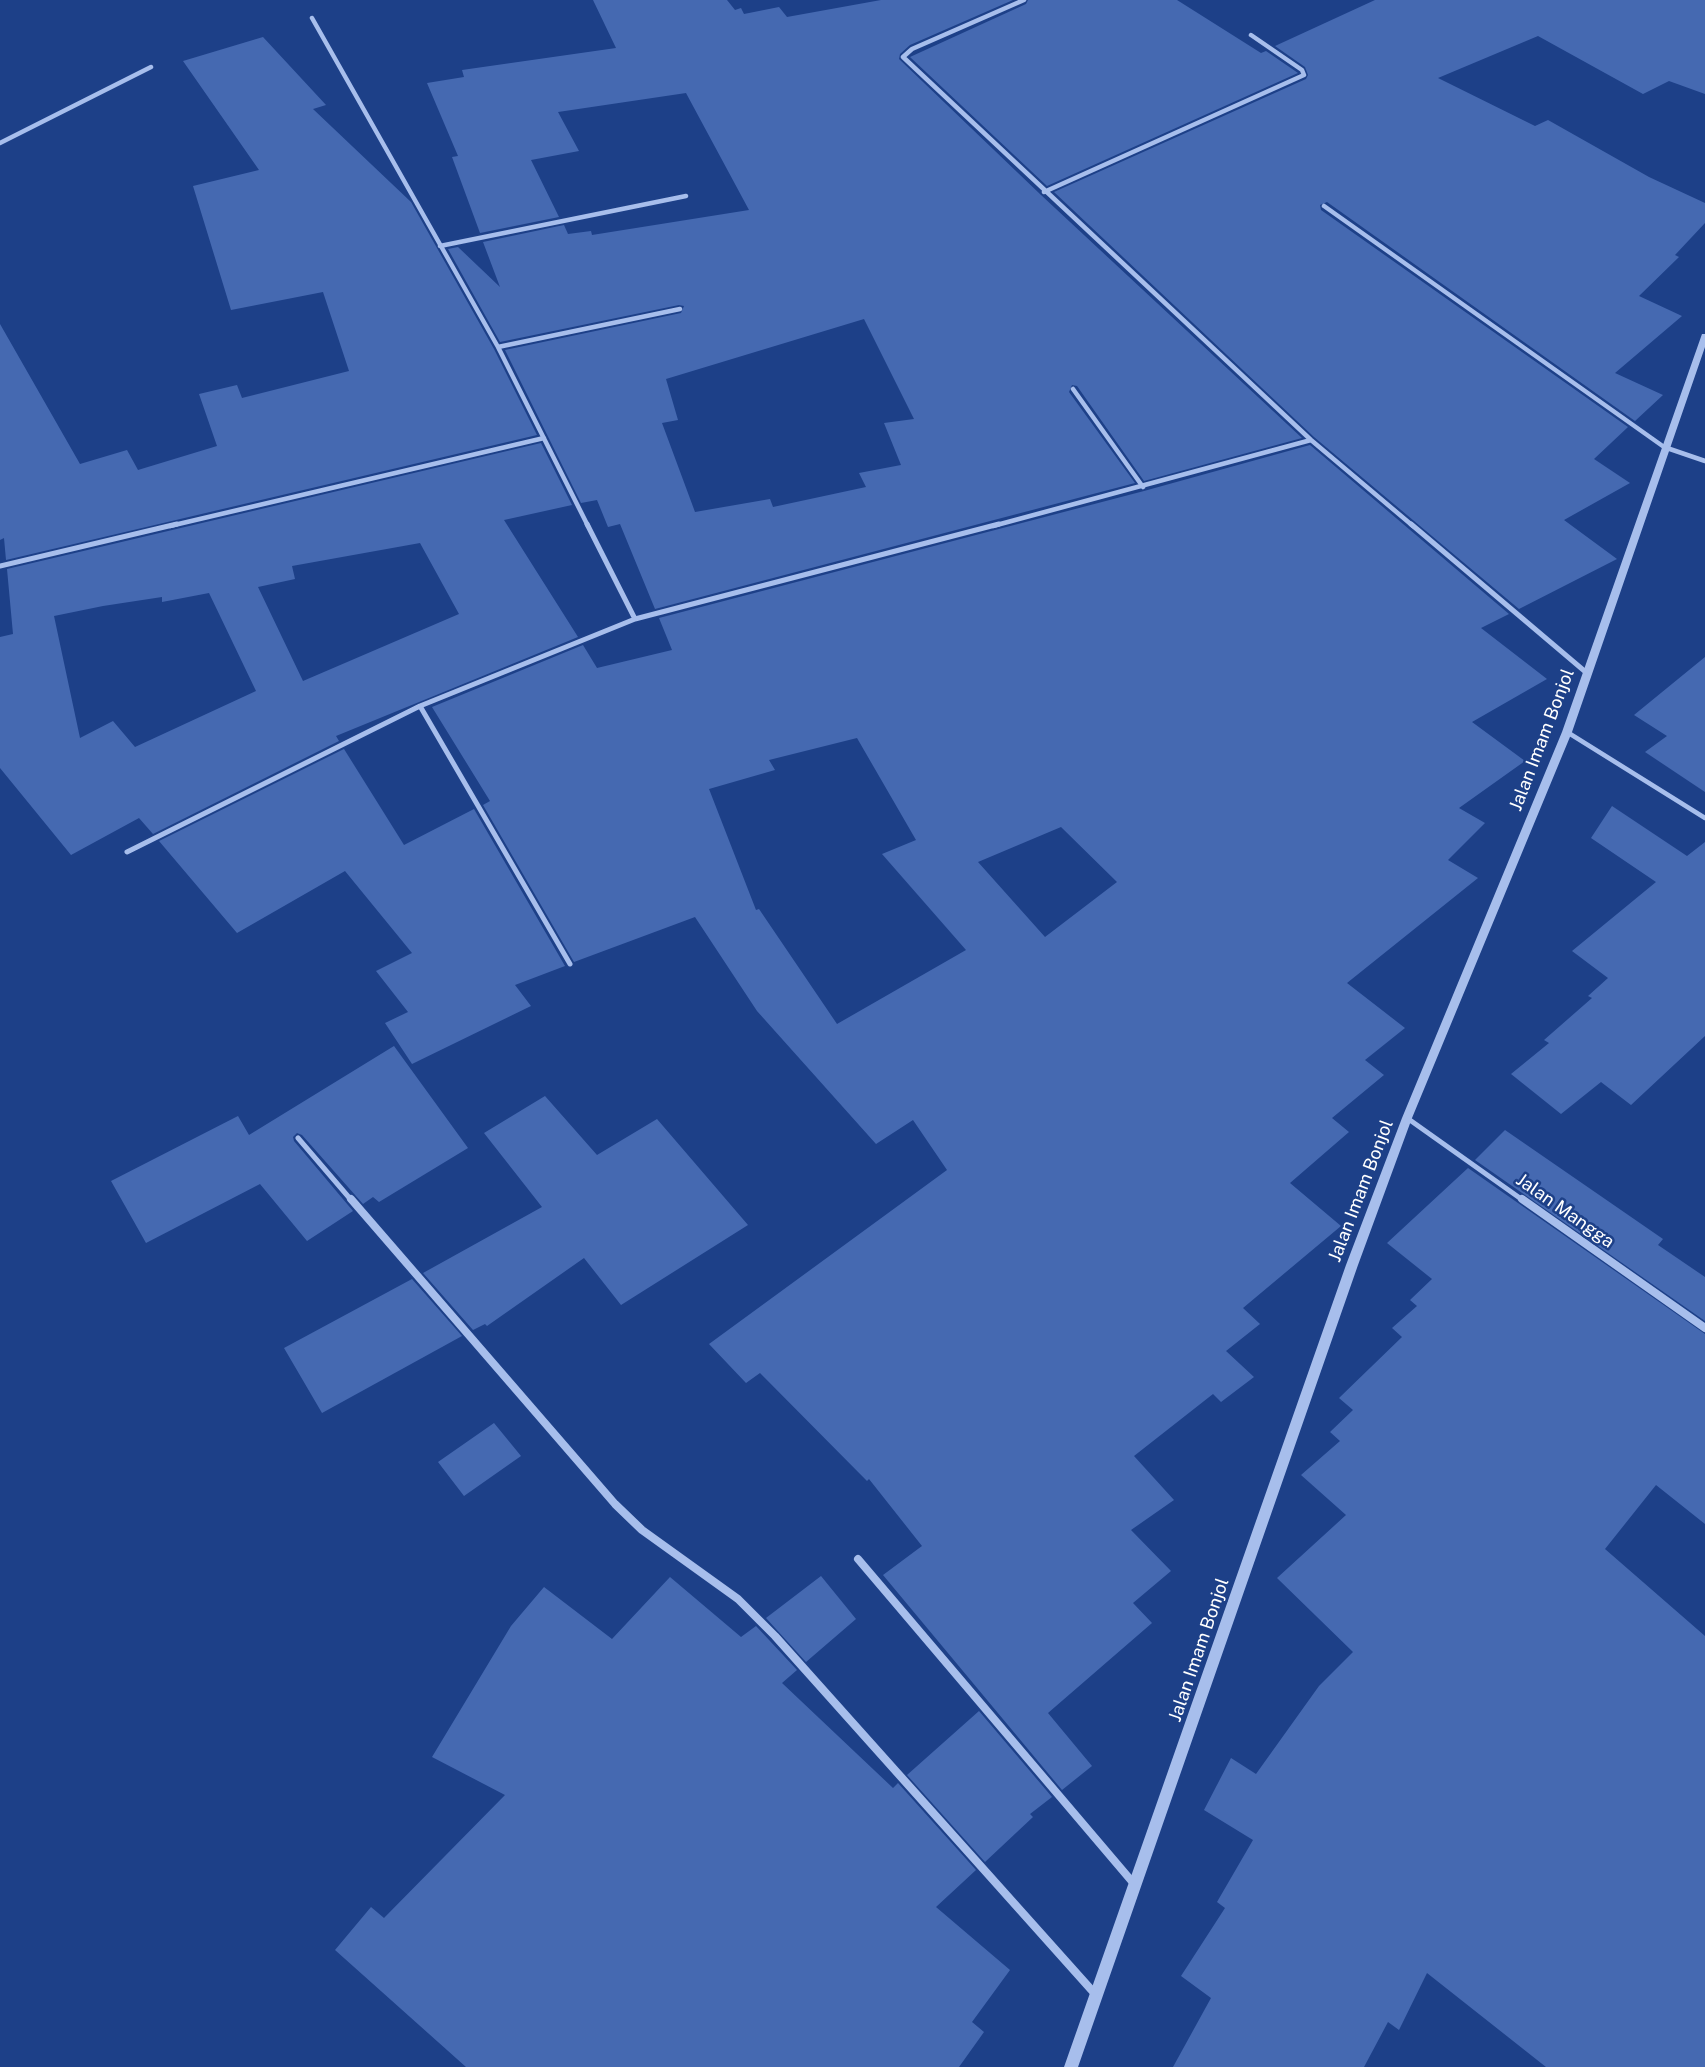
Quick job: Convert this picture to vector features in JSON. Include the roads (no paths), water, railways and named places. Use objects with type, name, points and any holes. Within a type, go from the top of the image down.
[{"type":"street","points":[[1024,0],[925,43],[903,57],[1044,192],[1311,440],[1588,674]]},
{"type":"street","points":[[312,18],[498,347],[635,619]]},
{"type":"street","points":[[1044,192],[1304,75],[1302,70],[1251,35]]},
{"type":"street","points":[[0,143],[150,67]]},
{"type":"street","points":[[440,246],[686,196]]},
{"type":"street","points":[[1324,206],[1664,447],[1705,461]]},
{"type":"street","points":[[498,347],[680,309]]},
{"type":"street","name":"Jalan Imam Bonjol","points":[[1071,2067],[1352,1265],[1407,1118],[1567,732],[1664,447],[1705,336]]},
{"type":"street","points":[[1073,389],[1143,487]]},
{"type":"street","points":[[0,566],[544,438]]},
{"type":"street","points":[[127,852],[420,706],[635,619],[1143,487],[1311,440]]},
{"type":"street","points":[[420,706],[570,964]]},
{"type":"street","name":"Jalan Mangga","points":[[1407,1118],[1705,1328]]},
{"type":"street","points":[[298,1138],[615,1504],[642,1530],[738,1599],[775,1636],[1096,1995]]},
{"type":"street","points":[[858,1559],[1136,1886]]},
{"type":"lane","points":[[1567,732],[1705,818]]}]
